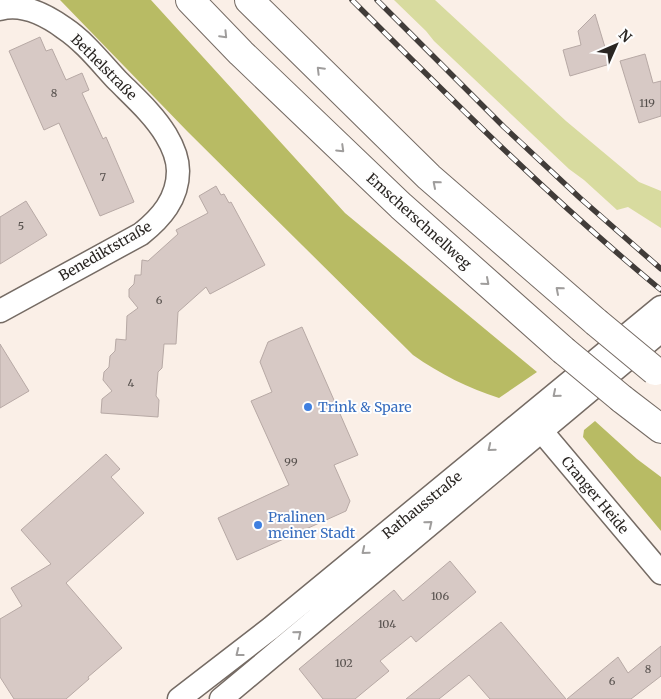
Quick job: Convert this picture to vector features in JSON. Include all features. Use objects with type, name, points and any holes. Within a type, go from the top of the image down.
[{"type":"highway","name":"Emscherschnellweg","points":[[190,0],[241,53],[401,206],[564,350],[661,429]]},
{"type":"highway","points":[[250,0],[429,177],[658,374]]},
{"type":"street","name":"Bethelstraße","points":[[0,9],[26,9],[48,18],[65,28],[82,43],[149,113]]},
{"type":"street","name":"Benediktstraße","points":[[0,311],[141,234],[156,222],[166,210],[174,191],[178,171],[175,155],[166,135],[149,113]]},
{"type":"street","name":"Rathausstraße","points":[[220,699],[535,424],[661,307]]},
{"type":"street","name":"Rathausstraße","points":[[179,699],[535,424],[661,330]]},
{"type":"street","name":"Cranger Heide","points":[[535,424],[661,573]]},
{"type":"green space","points":[[60,0],[151,0],[345,213],[537,372],[499,398],[454,380],[413,355],[188,132]]},
{"type":"green space","points":[[394,0],[435,0],[566,121],[639,182],[661,191],[661,228],[628,207],[617,210],[569,169],[434,41]]},
{"type":"green space","points":[[595,421],[637,459],[661,477],[661,531],[583,437],[584,430]]},
{"type":"building","points":[[595,14],[610,64],[570,76],[563,50],[581,45],[578,31]]},
{"type":"building","points":[[40,37],[46,51],[52,49],[66,80],[82,73],[89,90],[82,93],[103,139],[106,137],[134,202],[100,216],[59,123],[44,130],[9,51]]},
{"type":"building","points":[[645,54],[653,83],[661,81],[661,116],[639,123],[620,61]]},
{"type":"building","points":[[216,186],[221,195],[224,194],[229,203],[231,202],[265,265],[210,294],[206,287],[178,312],[176,344],[164,344],[162,368],[158,372],[156,396],[159,400],[158,417],[101,413],[102,399],[112,391],[103,380],[104,372],[109,367],[110,356],[115,351],[116,339],[126,340],[127,316],[138,308],[129,297],[129,289],[134,284],[135,275],[141,275],[142,260],[148,261],[178,234],[176,230],[208,213],[199,196]]},
{"type":"building","points":[[26,201],[47,235],[0,264],[0,217]]},
{"type":"building","points":[[302,327],[358,455],[334,465],[350,501],[346,511],[237,560],[218,518],[289,485],[251,401],[272,392],[260,362],[268,342]]},
{"type":"building","points":[[0,344],[29,391],[0,408]]},
{"type":"building","points":[[106,454],[120,469],[111,477],[144,513],[66,583],[122,648],[66,699],[14,699],[0,677],[0,619],[22,606],[11,588],[51,564],[21,530]]},
{"type":"building","points":[[450,561],[476,592],[416,642],[411,636],[380,661],[389,671],[355,699],[323,699],[299,669],[394,590],[403,601]]},
{"type":"building","points":[[501,622],[566,699],[490,699],[469,675],[439,699],[406,699]]},
{"type":"building","points":[[661,646],[661,676],[631,699],[567,699],[618,657],[628,673]]},
{"type":"railway","points":[[352,0],[542,185],[661,290]]},
{"type":"railway","points":[[377,0],[504,127],[580,198],[661,269]]},
{"type":"place","name":"Trink & Spare","points":[[308,407]]},
{"type":"place","name":"Pralinen meiner Stadt","points":[[258,525]]}]
